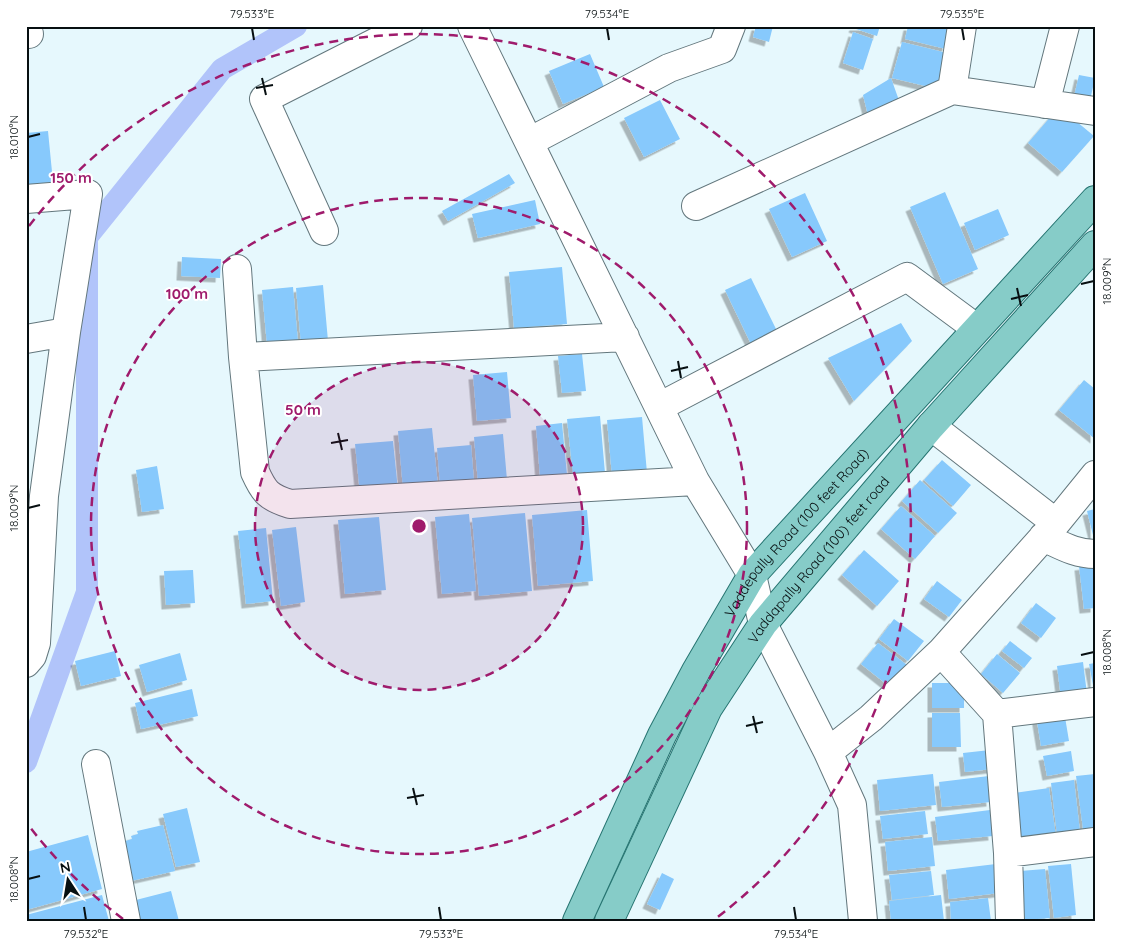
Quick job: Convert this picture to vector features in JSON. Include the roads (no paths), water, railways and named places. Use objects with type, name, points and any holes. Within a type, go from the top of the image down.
[{"type":"main road","name":"Vaddepally Road (100 feet Road)","points":[[577,921],[662,736],[696,671],[752,575],[808,516],[976,328],[1095,200]]},
{"type":"main road","name":"Vaddapally Road (100) feet road","points":[[609,921],[708,708],[763,624],[931,426],[1095,245]]},
{"type":"street","points":[[324,230],[264,99],[408,26]]},
{"type":"street","points":[[472,26],[695,481],[752,575],[763,624],[828,752],[852,804],[863,921]]},
{"type":"street","points":[[529,142],[669,68],[722,49],[731,26]]},
{"type":"street","points":[[952,90],[962,26]]},
{"type":"street","points":[[1044,104],[1065,26]]},
{"type":"street","points":[[696,206],[952,90],[1095,111]]},
{"type":"street","points":[[26,199],[88,194],[66,332],[35,496],[36,643],[32,656],[26,663]]},
{"type":"street","points":[[237,270],[243,357],[255,472],[262,489],[274,498],[290,504],[695,481]]},
{"type":"street","points":[[659,407],[907,278],[976,328]]},
{"type":"street","points":[[26,339],[66,332]]},
{"type":"street","points":[[243,357],[625,337]]},
{"type":"street","points":[[931,426],[1050,530],[1071,551],[1095,554]]},
{"type":"street","points":[[828,752],[871,718],[941,652],[1050,530],[1095,475]]},
{"type":"street","points":[[941,652],[997,714],[1008,853],[1010,921]]},
{"type":"street","points":[[997,714],[1095,702]]},
{"type":"street","points":[[96,764],[126,921]]},
{"type":"street","points":[[1008,853],[1095,842]]},
{"type":"waterway","points":[[26,762],[87,592],[87,237],[222,69],[296,26]]}]
